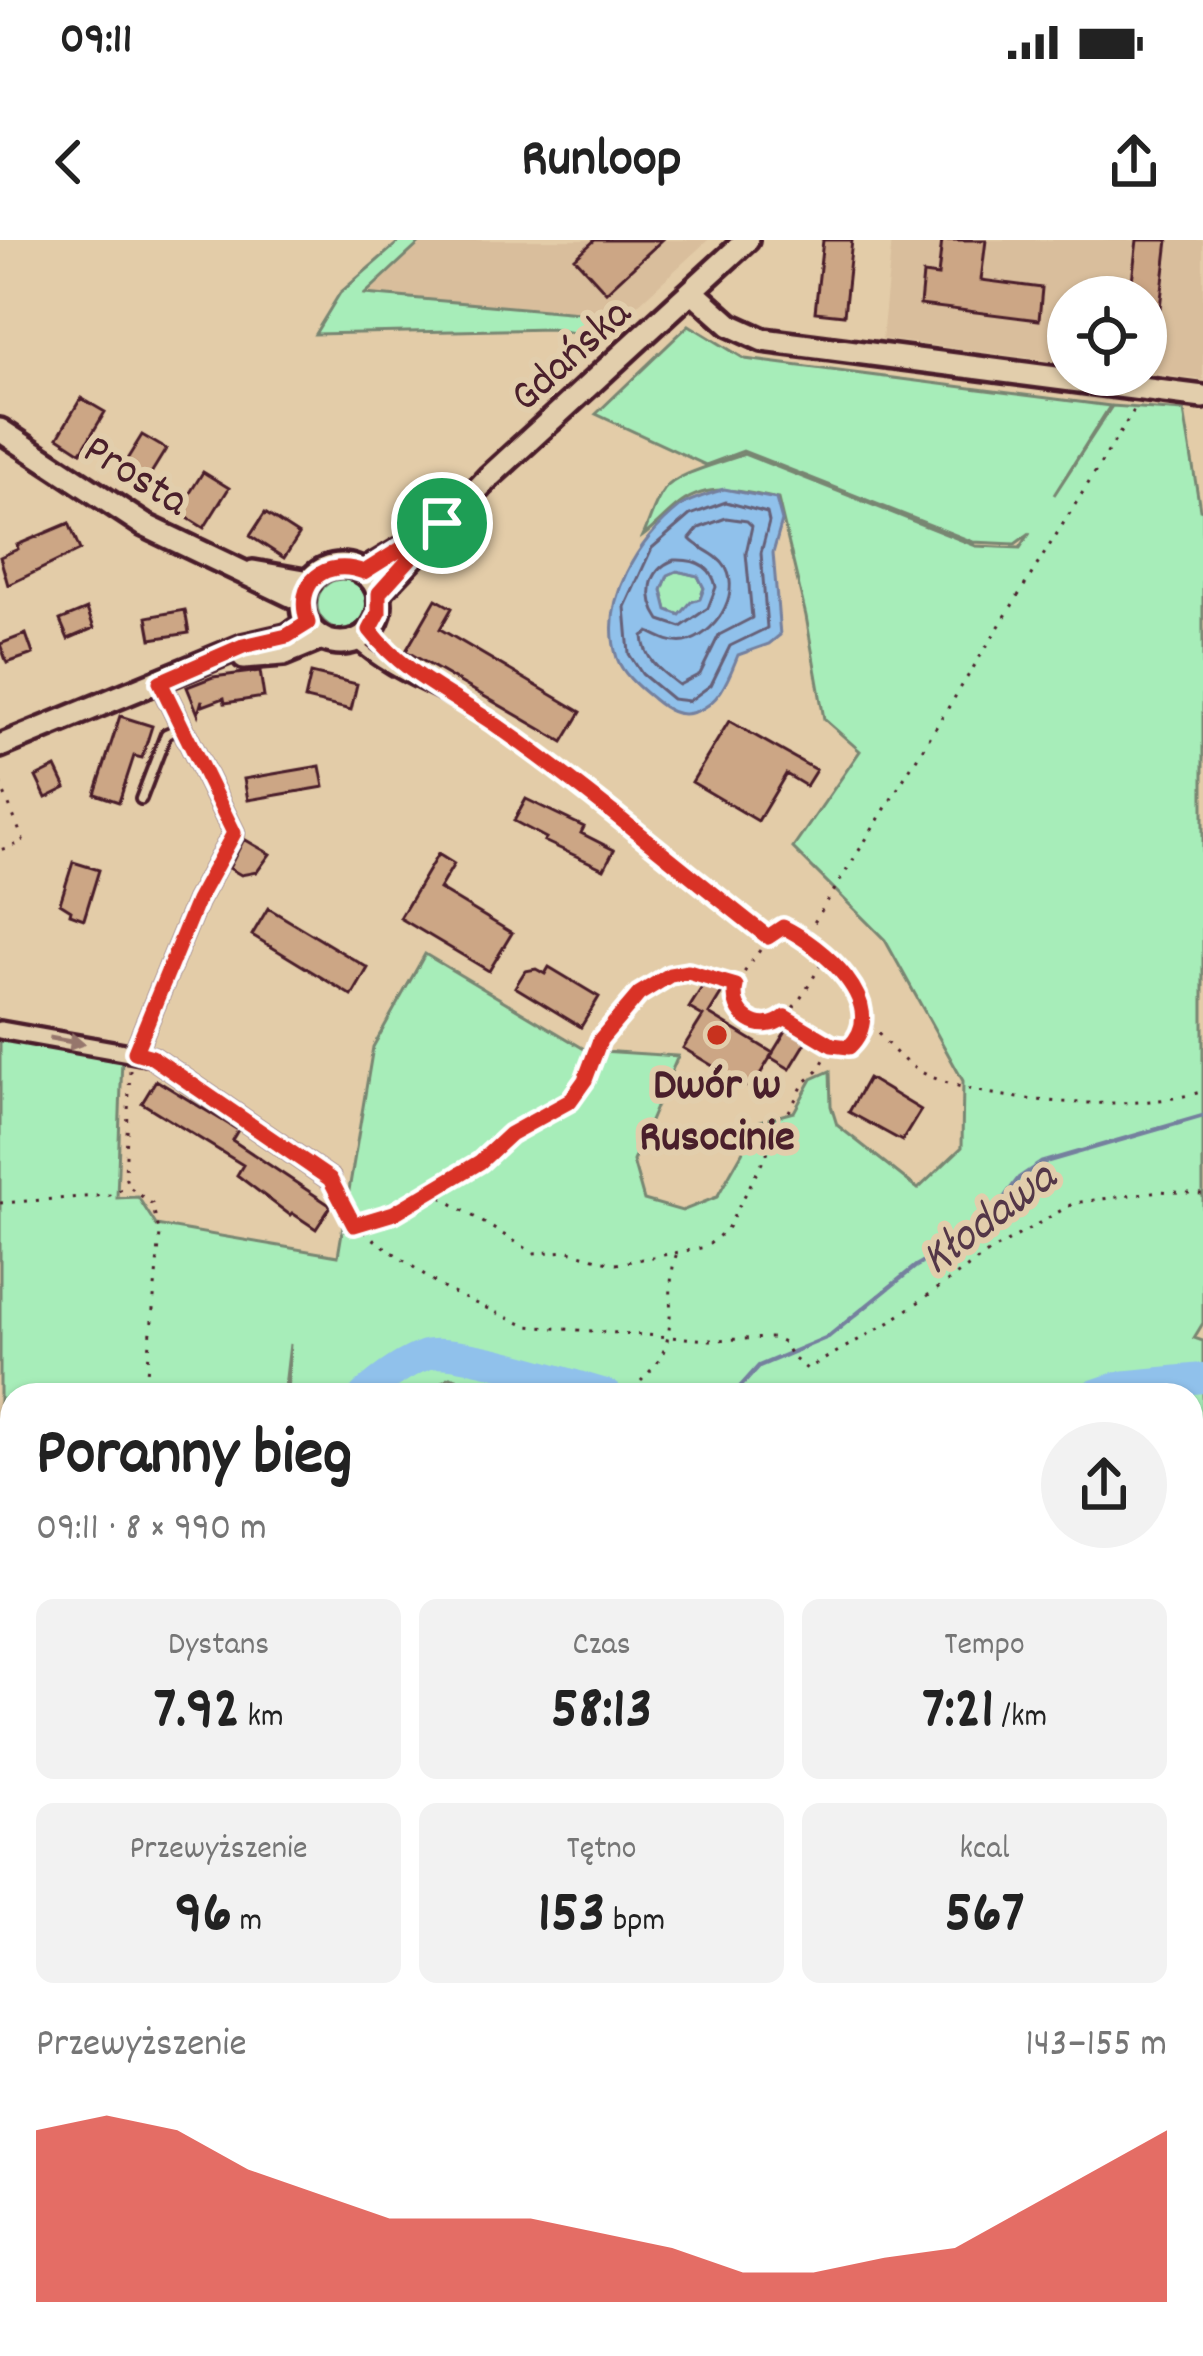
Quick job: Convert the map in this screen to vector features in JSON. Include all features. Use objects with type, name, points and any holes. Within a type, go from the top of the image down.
[{"type":"street","name":"Gdańska","points":[[379,593],[442,523],[747,240]]},
{"type":"street","points":[[692,291],[730,326],[763,340],[1203,397]]},
{"type":"street","name":"Prosta","points":[[0,430],[145,525],[240,570],[310,611]]},
{"type":"street","name":"Gdańska","points":[[364,572],[442,523]]},
{"type":"street","points":[[0,746],[213,660],[283,654],[334,566],[364,572],[379,593],[379,613],[362,636],[332,642],[310,611]]},
{"type":"street","points":[[135,1052],[197,901],[234,833],[160,682]]},
{"type":"street","points":[[0,1030],[152,1057],[330,1179]]},
{"type":"lane","points":[[362,636],[387,670],[429,686],[495,724],[768,937]]},
{"type":"lane","points":[[362,636],[429,686]]},
{"type":"lane","points":[[141,799],[166,734],[181,727]]},
{"type":"path","points":[[805,937],[1134,410]]},
{"type":"path","points":[[0,783],[24,842],[0,850]]},
{"type":"path","points":[[785,1017],[832,1045],[849,1047],[858,1038],[862,1016],[858,991],[818,950],[805,937],[783,927],[768,937],[733,998],[740,1013],[761,1026],[776,1024],[820,966],[818,950]]},
{"type":"path","points":[[354,1225],[394,1213],[480,1162],[510,1134],[570,1101],[585,1080],[600,1040],[639,994],[670,975],[688,972],[736,986]]},
{"type":"path","points":[[862,1016],[913,1068],[941,1081],[999,1094],[1133,1102],[1203,1091]]},
{"type":"path","points":[[431,1191],[534,1253],[568,1251],[616,1264],[706,1247],[728,1229],[804,1083],[818,1071],[832,1045]]},
{"type":"path","points":[[135,1052],[125,1176],[128,1186],[152,1204],[160,1234],[146,1383]]},
{"type":"path","points":[[330,1179],[354,1225],[446,1290],[526,1326],[668,1338],[772,1338],[784,1343],[791,1357],[807,1369],[890,1322],[991,1251],[1074,1203],[1159,1191],[1203,1195]]},
{"type":"path","points":[[0,1203],[110,1195],[128,1186]]},
{"type":"path","points":[[641,1381],[660,1359],[668,1338],[670,1271],[677,1252]]},
{"type":"shaded area","points":[[423,240],[708,240],[624,317],[364,294]]},
{"type":"shaded area","points":[[892,240],[1203,240],[1203,380],[1167,376],[1167,276],[1047,276],[1047,360],[882,339]]},
{"type":"green space","points":[[401,240],[423,240],[365,294],[624,317],[603,338],[550,329],[315,334],[340,293]]},
{"type":"green space","points":[[689,325],[745,359],[1110,406],[1054,495],[1112,406],[1184,411],[1203,510],[1203,1323],[1194,1338],[1203,1341],[1203,1383],[468,1383],[450,1377],[441,1383],[288,1383],[290,1344],[285,1383],[0,1383],[0,1039],[122,1057],[117,1198],[138,1197],[156,1225],[338,1256],[373,1047],[425,954],[586,1050],[678,1056],[633,1161],[644,1200],[682,1211],[717,1197],[760,1121],[794,1112],[812,1079],[830,1071],[837,1125],[918,1189],[962,1147],[963,1081],[885,940],[793,848],[860,751],[824,719],[778,499],[728,490],[704,492],[681,503],[643,536],[657,501],[670,484],[744,454],[976,546],[1020,548],[1030,533],[1015,544],[973,542],[743,451],[706,465],[596,414]]},
{"type":"green space","points":[[677,571],[698,576],[704,588],[700,599],[680,615],[667,610],[662,590],[668,575]]},
{"type":"green space","points":[[342,579],[360,586],[367,604],[360,622],[342,629],[324,622],[317,604],[324,586]]},
{"type":"water","points":[[724,489],[776,499],[782,521],[773,553],[780,635],[738,655],[711,703],[689,714],[677,713],[637,686],[617,658],[613,636],[618,593],[638,553],[665,520],[696,498]],"holes":[[[677,571],[698,576],[704,588],[700,599],[680,615],[667,610],[662,590],[668,575]]]},
{"type":"building","points":[[595,240],[662,240],[606,292],[575,258]]},
{"type":"building","points":[[823,240],[852,240],[844,315],[815,312]]},
{"type":"building","points":[[942,240],[986,240],[981,280],[1042,288],[1039,320],[920,305],[923,274],[938,276]]},
{"type":"building","points":[[1137,240],[1168,240],[1164,276],[1133,276]]},
{"type":"building","points":[[81,398],[105,412],[81,452],[58,437]]},
{"type":"building","points":[[142,435],[166,449],[142,488],[118,474]]},
{"type":"building","points":[[203,472],[229,488],[204,528],[178,512]]},
{"type":"building","points":[[265,513],[299,535],[284,558],[250,536]]},
{"type":"building","points":[[69,523],[80,550],[8,585],[0,557]]},
{"type":"building","points":[[436,599],[452,608],[440,629],[581,712],[563,742],[406,651]]},
{"type":"building","points":[[87,609],[94,628],[68,639],[60,620]]},
{"type":"building","points":[[185,610],[189,633],[151,639],[147,617]]},
{"type":"building","points":[[26,634],[33,654],[7,663],[0,644]]},
{"type":"building","points":[[260,671],[264,697],[225,703],[224,698],[203,706],[202,700],[198,714],[187,687],[213,677]]},
{"type":"building","points":[[311,673],[357,684],[351,710],[305,699]]},
{"type":"building","points":[[120,716],[152,726],[142,758],[134,756],[119,802],[95,794]]},
{"type":"building","points":[[729,721],[816,770],[806,786],[786,774],[758,821],[692,782]]},
{"type":"building","points":[[320,766],[324,787],[248,800],[244,779]]},
{"type":"building","points":[[56,767],[66,788],[46,798],[36,777]]},
{"type":"building","points":[[526,799],[584,827],[581,833],[614,850],[604,869],[514,821]]},
{"type":"building","points":[[244,839],[270,854],[257,872],[241,875],[229,868]]},
{"type":"building","points":[[438,854],[454,864],[439,889],[512,933],[489,971],[400,918]]},
{"type":"building","points":[[73,862],[99,870],[84,919],[70,914],[60,903]]},
{"type":"building","points":[[268,908],[368,968],[352,996],[252,935]]},
{"type":"building","points":[[549,967],[599,997],[581,1027],[515,987],[525,971],[536,969],[545,974]]},
{"type":"building","name":"Dwór w Rusocinie","points":[[706,981],[723,991],[709,1014],[773,1053],[751,1089],[683,1048],[703,1016],[689,1008]]},
{"type":"building","points":[[787,1029],[807,1041],[790,1069],[770,1057]]},
{"type":"building","points":[[868,1078],[921,1110],[902,1141],[849,1112]]},
{"type":"building","points":[[156,1080],[238,1130],[232,1140],[331,1206],[316,1229],[237,1175],[243,1165],[142,1103]]},
{"type":"waterway","name":"Kłodawa","points":[[744,1383],[759,1366],[828,1337],[916,1266],[980,1230],[1019,1178],[1041,1163],[1203,1116]]},
{"type":"waterway","name":"Kłodawa","points":[[378,1383],[409,1362],[441,1354],[567,1383]]},
{"type":"waterway","name":"Kłodawa","points":[[1150,1383],[1203,1378]]},
{"type":"place","name":"Dwór w Rusocinie","points":[[717,1035]]},
{"type":"route","points":[[442,523],[379,593],[379,613],[370,630],[385,650],[429,686],[495,724],[768,937],[783,927],[805,937],[858,991],[862,1016],[858,1038],[849,1047],[832,1045],[785,1017],[761,1026],[740,1013],[733,998],[736,986],[688,972],[670,975],[639,994],[600,1040],[585,1080],[570,1101],[510,1134],[480,1162],[394,1213],[354,1225],[330,1179],[152,1057],[135,1052],[197,901],[234,833],[160,682],[243,646],[287,636],[308,623],[303,609],[305,591],[321,572],[350,566],[364,572],[442,523]]}]
